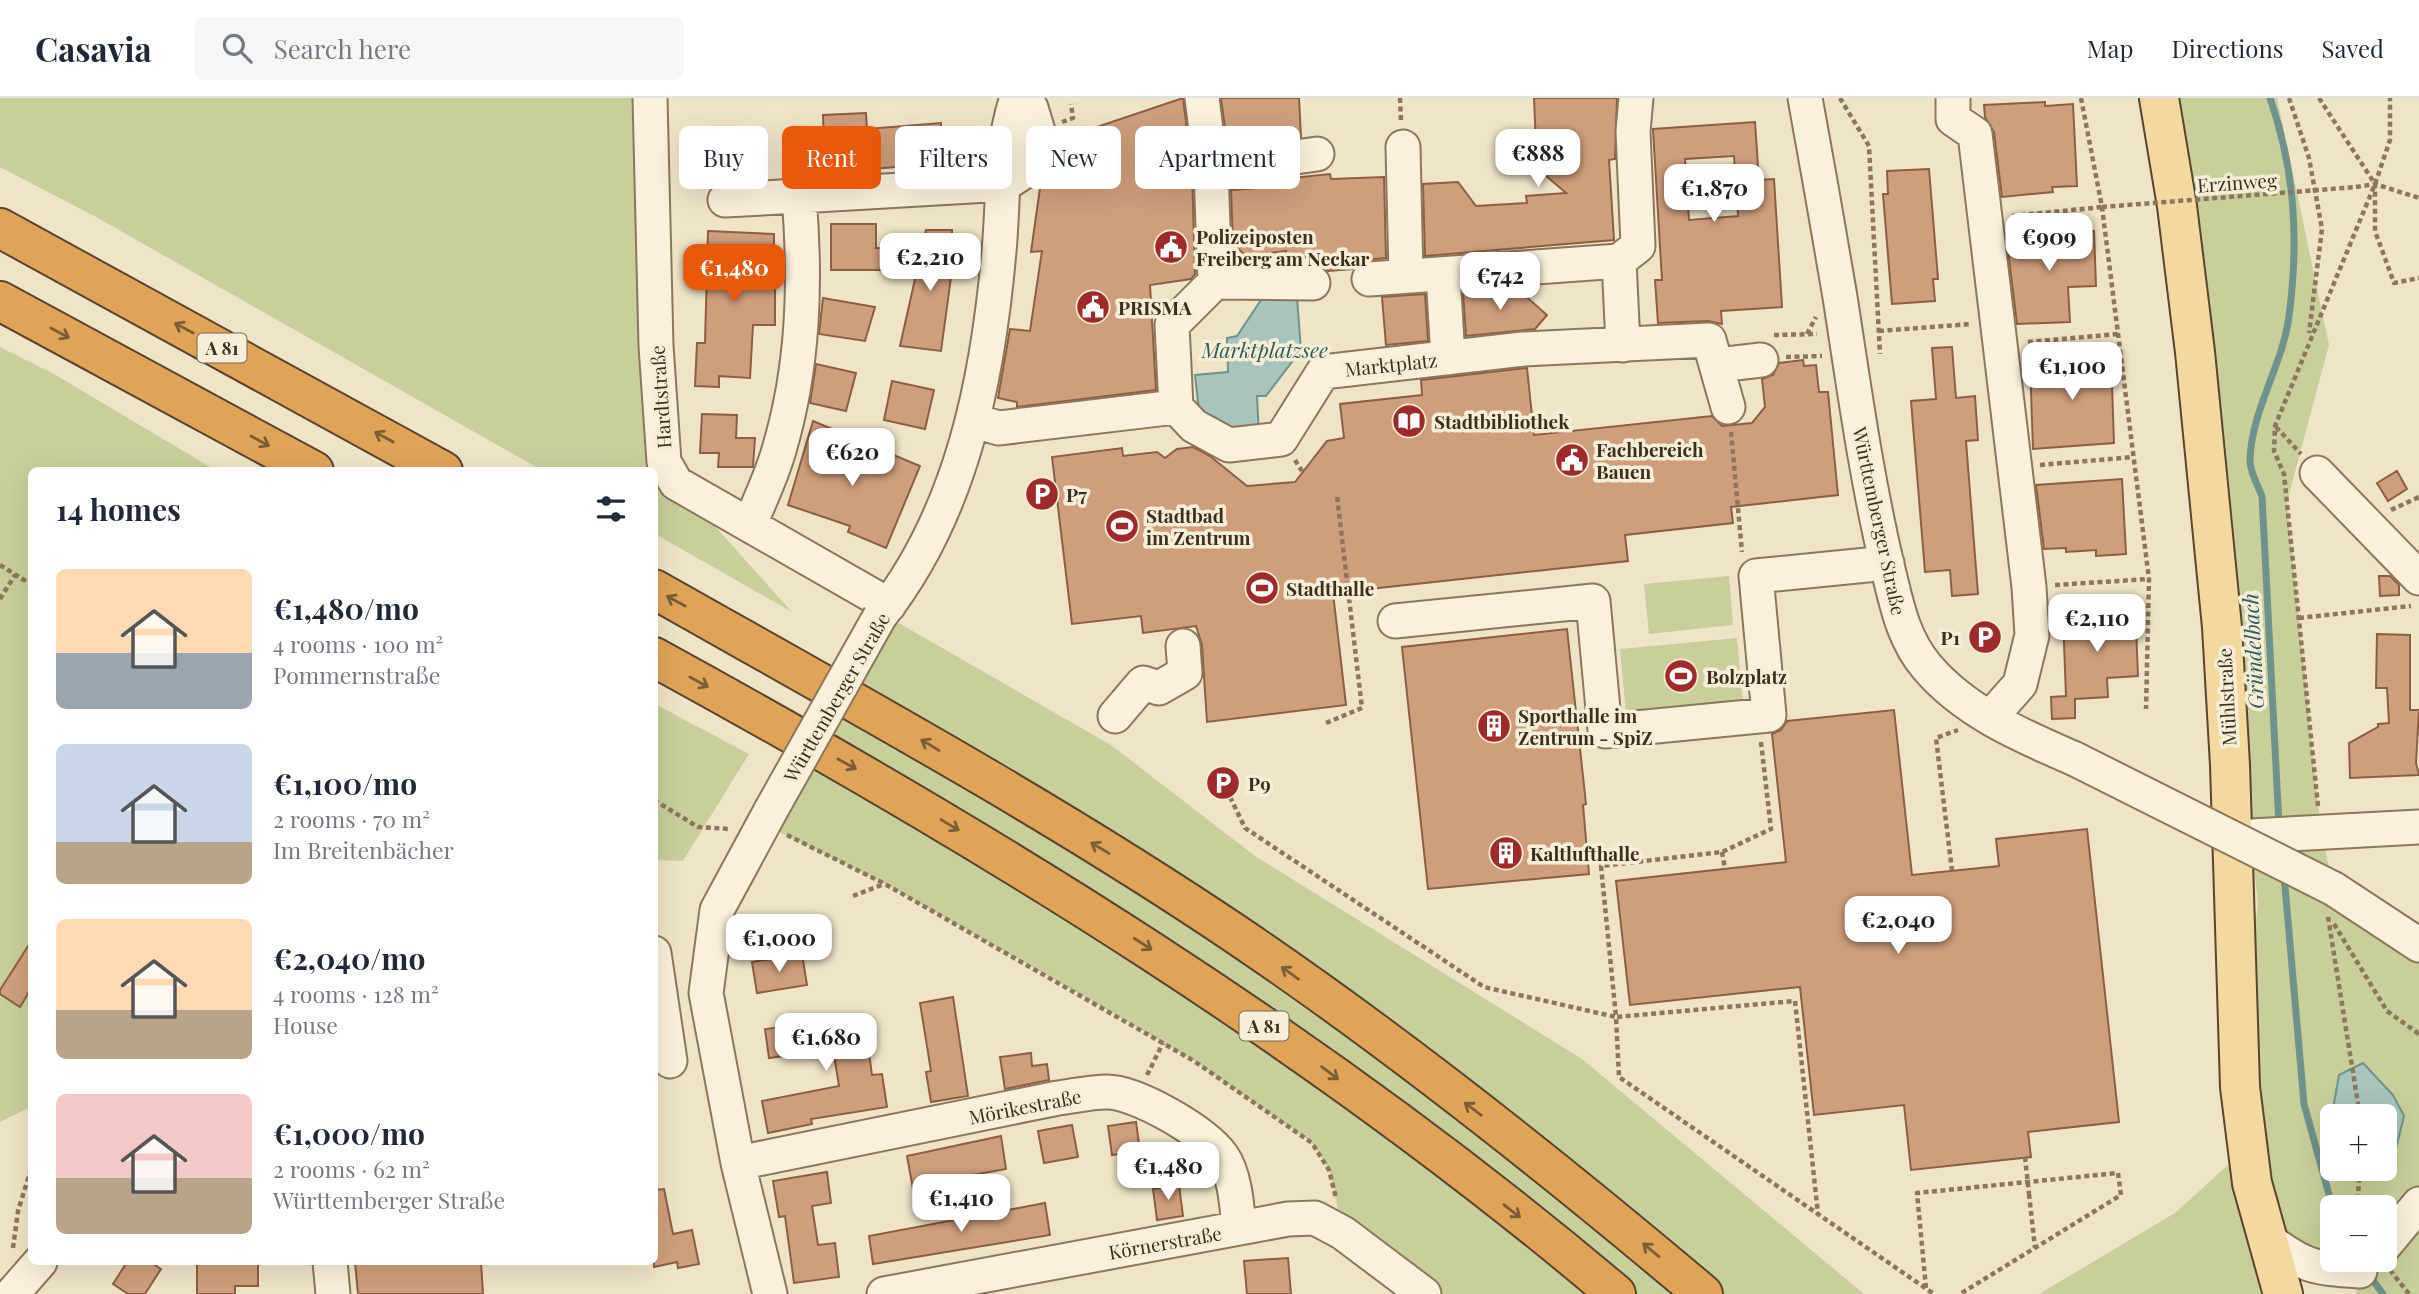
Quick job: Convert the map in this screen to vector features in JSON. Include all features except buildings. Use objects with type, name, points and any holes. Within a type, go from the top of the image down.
[{"type":"highway","name":"A 81","points":[[0,228],[436,467]]},
{"type":"highway","points":[[0,301],[307,467]]},
{"type":"highway","points":[[658,591],[920,739],[1140,872],[1241,938],[1483,1117],[1703,1294]]},
{"type":"highway","name":"A 81","points":[[658,659],[891,789],[1108,921],[1205,985],[1448,1161],[1616,1294]]},
{"type":"main road","name":"Mühlstraße","points":[[2159,98],[2178,206],[2197,366],[2244,837],[2240,1087],[2252,1183],[2283,1294]]},
{"type":"street","name":"Hardtstraße","points":[[650,98],[656,346],[664,462],[676,482],[750,524],[884,610]]},
{"type":"street","name":"Württemberger Straße","points":[[1010,126],[1019,98]]},
{"type":"street","points":[[1202,98],[1206,126]]},
{"type":"street","points":[[1369,279],[1619,261],[1638,246],[1633,131],[1636,98]]},
{"type":"street","name":"Württemberger Straße","points":[[1805,98],[1840,299],[1859,431],[1886,563],[1898,614],[1909,642],[1927,667],[1958,697],[1990,718],[2075,759],[2329,904],[2419,945]]},
{"type":"street","points":[[1953,108],[1975,134],[2029,587],[2032,635],[2020,684],[1990,718]]},
{"type":"street","points":[[1403,146],[1406,275]]},
{"type":"street","points":[[1300,156],[1317,154]]},
{"type":"street","points":[[725,200],[919,189]]},
{"type":"street","name":"Württemberger Straße","points":[[770,1294],[738,1163],[706,993],[717,910],[767,817],[943,510],[974,421],[987,349],[1004,189]]},
{"type":"street","points":[[1213,189],[1215,282]]},
{"type":"street","points":[[750,524],[779,451],[798,369],[805,264],[799,196]]},
{"type":"street","points":[[1619,261],[1623,345]]},
{"type":"street","name":"Marktplatz","points":[[1443,274],[1448,358]]},
{"type":"street","points":[[974,421],[999,428],[1176,407],[1172,325],[1215,282],[1313,284]]},
{"type":"street","name":"Marktplatz","points":[[1176,407],[1194,426],[1229,445],[1281,439],[1323,372],[1523,349],[1709,340],[1728,407]]},
{"type":"street","points":[[1717,365],[1770,348]]},
{"type":"street","points":[[2317,472],[2419,578]]},
{"type":"street","points":[[1395,621],[1592,601],[1605,731],[1769,715],[1756,576],[1886,563]]},
{"type":"street","points":[[1115,716],[1143,683],[1158,688],[1185,673],[1183,646]]},
{"type":"street","points":[[2244,837],[2419,827]]},
{"type":"street","points":[[658,1008],[662,1064],[715,1051]]},
{"type":"street","name":"Mörikestraße","points":[[738,1163],[1058,1098],[1108,1091],[1136,1098],[1192,1128],[1223,1156],[1235,1194],[1239,1228]]},
{"type":"street","points":[[2397,1233],[2419,1204]]},
{"type":"street","name":"Körnerstraße","points":[[884,1294],[1288,1219],[1315,1218],[1343,1233],[1424,1294]]},
{"type":"street","points":[[2266,1238],[2296,1261],[2320,1268]]},
{"type":"street","points":[[12,1294],[26,1257]]},
{"type":"street","points":[[330,1265],[333,1294]]},
{"type":"street","points":[[2335,1294],[2364,1272]]},
{"type":"path","points":[[1840,98],[1869,146],[1880,360]]},
{"type":"path","points":[[2081,98],[2102,207],[2149,579],[2146,709]]},
{"type":"path","points":[[2289,98],[2309,158],[2322,229],[2308,341]]},
{"type":"path","points":[[2319,98],[2375,184],[2375,231],[2394,283],[2419,278]]},
{"type":"path","points":[[2311,833],[2299,618],[2284,474],[2274,451],[2275,426],[2375,184],[2390,140],[2390,98]]},
{"type":"path","points":[[2375,184],[2419,198]]},
{"type":"path","name":"Erzinweg","points":[[1984,219],[2375,184]]},
{"type":"path","points":[[1878,331],[2118,334]]},
{"type":"path","points":[[1770,348],[1825,334]]},
{"type":"path","points":[[1728,407],[1742,562]]},
{"type":"path","points":[[2275,426],[2317,472]]},
{"type":"path","points":[[2014,467],[2133,457]]},
{"type":"path","points":[[1326,723],[1362,708],[1337,496]]},
{"type":"path","points":[[0,565],[28,583]]},
{"type":"path","points":[[0,599],[15,575]]},
{"type":"path","points":[[2029,587],[2149,579]]},
{"type":"path","points":[[2299,618],[2419,605]]},
{"type":"path","points":[[1759,716],[1771,829],[1723,852],[1601,866],[1616,1017],[1619,1077],[1934,1294]]},
{"type":"path","points":[[1952,871],[1936,738],[1990,718]]},
{"type":"path","points":[[1219,774],[1245,828],[1484,986],[1616,1017],[1795,1001],[1818,1214]]},
{"type":"path","points":[[658,802],[698,827],[740,829],[767,817],[1163,1043],[1312,1143],[1329,1170],[1343,1233]]},
{"type":"path","points":[[1723,852],[1726,869]]},
{"type":"path","points":[[853,896],[885,884]]},
{"type":"path","points":[[2329,904],[2386,1011],[2419,1034]]},
{"type":"path","points":[[2329,904],[2358,1104]]},
{"type":"path","points":[[1136,1098],[1163,1043]]},
{"type":"path","points":[[2025,1157],[2035,1248]]},
{"type":"path","points":[[1926,1288],[1917,1193],[2118,1174],[2121,1195],[1960,1294]]},
{"type":"path","points":[[26,1257],[18,1211],[28,1180]]},
{"type":"path","points":[[2378,1272],[2409,1294]]},
{"type":"green space","points":[[0,98],[650,98],[676,483],[792,612],[658,536],[658,467],[536,467],[96,217],[0,167]]},
{"type":"green space","points":[[2159,98],[2277,98],[2329,345],[2287,502],[2321,832],[2334,889],[2419,945],[2419,1294],[2356,1294],[2360,1272],[2397,1272],[2397,1195],[2320,1195],[2320,1265],[2296,1261],[2283,1294],[2039,1294],[2175,1213],[2229,1164],[2251,1182],[2240,1087],[2258,902]]},
{"type":"green space","points":[[0,347],[54,374],[210,467],[28,467],[28,1108],[0,1122]]},
{"type":"green space","points":[[1729,576],[1733,625],[1649,634],[1644,584]]},
{"type":"green space","points":[[883,614],[1111,745],[1255,856],[1582,1059],[1864,1294],[1424,1294],[1339,1213],[1329,1170],[1312,1143],[1194,1061],[1092,1001],[885,884],[763,824]]},
{"type":"green space","name":"Bolzplatz","points":[[1737,638],[1743,702],[1626,713],[1620,649]]},
{"type":"green space","points":[[658,706],[749,754],[683,861],[658,860]]},
{"type":"water","name":"Marktplatzsee","points":[[1297,297],[1301,350],[1266,396],[1257,396],[1259,435],[1235,437],[1199,411],[1195,375],[1228,372],[1227,338],[1237,336],[1261,300]]},
{"type":"water","points":[[2363,1063],[2393,1095],[2404,1116],[2397,1145],[2397,1104],[2334,1104],[2339,1075]]},
{"type":"waterway","name":"Gründelbach","points":[[2270,98],[2290,179],[2294,260],[2286,334],[2261,406],[2250,461],[2262,496],[2279,825]]},
{"type":"waterway","name":"Gründelbach","points":[[2284,875],[2304,1104],[2329,1195]]},
{"type":"waterway","name":"Gründelbach","points":[[2369,1275],[2383,1294]]},
{"type":"place","name":"Polizeiposten Freiberg am Neckar","points":[[1171,247]]},
{"type":"place","name":"PRISMA","points":[[1093,307]]},
{"type":"place","name":"Stadtbibliothek","points":[[1409,421]]},
{"type":"place","name":"Fachbereich Bauen","points":[[1572,460]]},
{"type":"place","name":"P7","points":[[1042,494]]},
{"type":"place","name":"Stadtbad im Zentrum","points":[[1122,526]]},
{"type":"place","name":"Stadthalle","points":[[1262,588]]},
{"type":"place","name":"P1","points":[[1985,637]]},
{"type":"place","name":"Bolzplatz","points":[[1681,676]]},
{"type":"place","name":"Sporthalle im Zentrum - SpiZ","points":[[1494,726]]},
{"type":"place","name":"P9","points":[[1223,783]]},
{"type":"place","name":"Kaltlufthalle","points":[[1506,853]]}]
